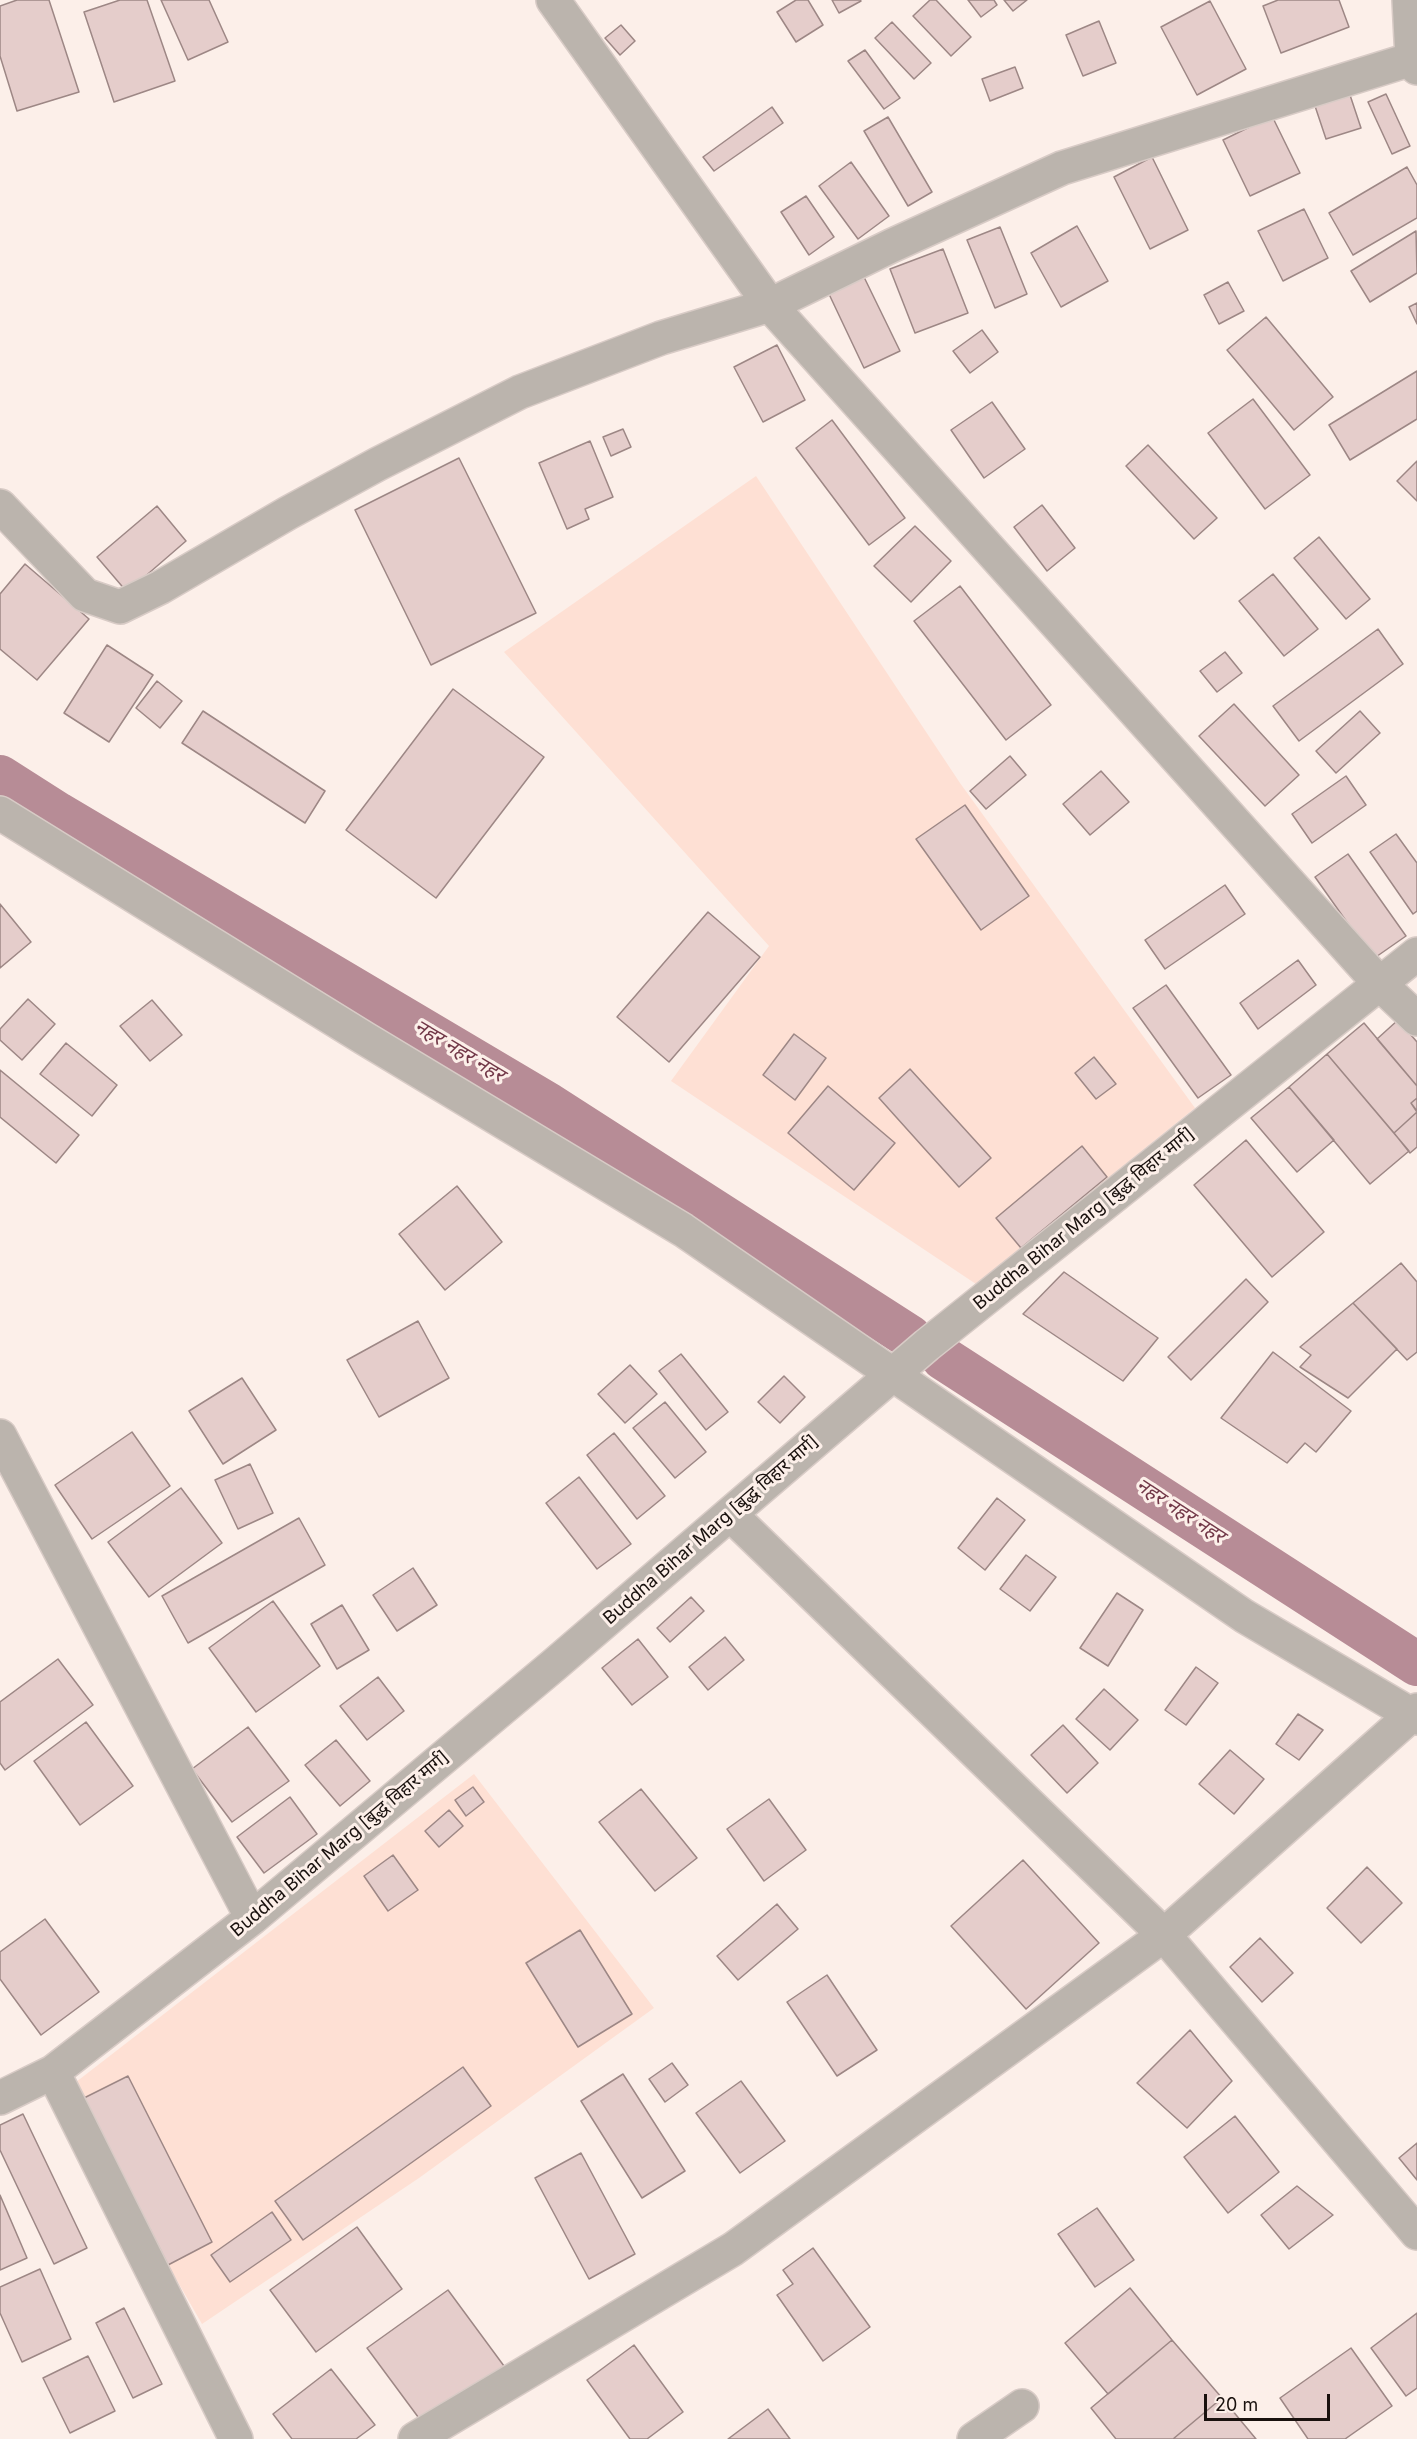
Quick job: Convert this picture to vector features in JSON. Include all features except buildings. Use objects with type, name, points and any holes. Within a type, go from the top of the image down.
[{"type":"street","points":[[553,0],[770,305],[1379,983],[1417,1019]]},
{"type":"street","points":[[0,506],[85,595],[120,607],[161,587],[378,464],[520,392],[661,338],[770,305],[891,246],[1062,168],[1414,64],[1409,0]]},
{"type":"street","points":[[0,813],[364,1038],[683,1230],[1244,1616],[1415,1715],[1164,1935],[733,2249],[415,2439]]},
{"type":"street","name":"Buddha Bihar Marg [बुद्ध विहार मार्ग]","points":[[0,2098],[53,2072],[252,1918],[554,1665],[958,1320],[1417,954]]},
{"type":"street","points":[[0,1436],[252,1918]]},
{"type":"street","points":[[730,1514],[1164,1935],[1417,2233]]},
{"type":"street","points":[[53,2072],[236,2439]]},
{"type":"street","points":[[974,2439],[1022,2406]]},
{"type":"shaded area","points":[[756,476],[960,783],[1195,1108],[976,1284],[671,1081],[769,946],[504,652]]},
{"type":"shaded area","points":[[474,1774],[654,2008],[419,2178],[202,2324],[67,2089]]},
{"type":"waterway","name":"नहर नहर नहर","points":[[0,777],[58,814],[549,1105],[910,1337]]},
{"type":"waterway","name":"नहर नहर नहर","points":[[943,1358],[1417,1664]]}]
